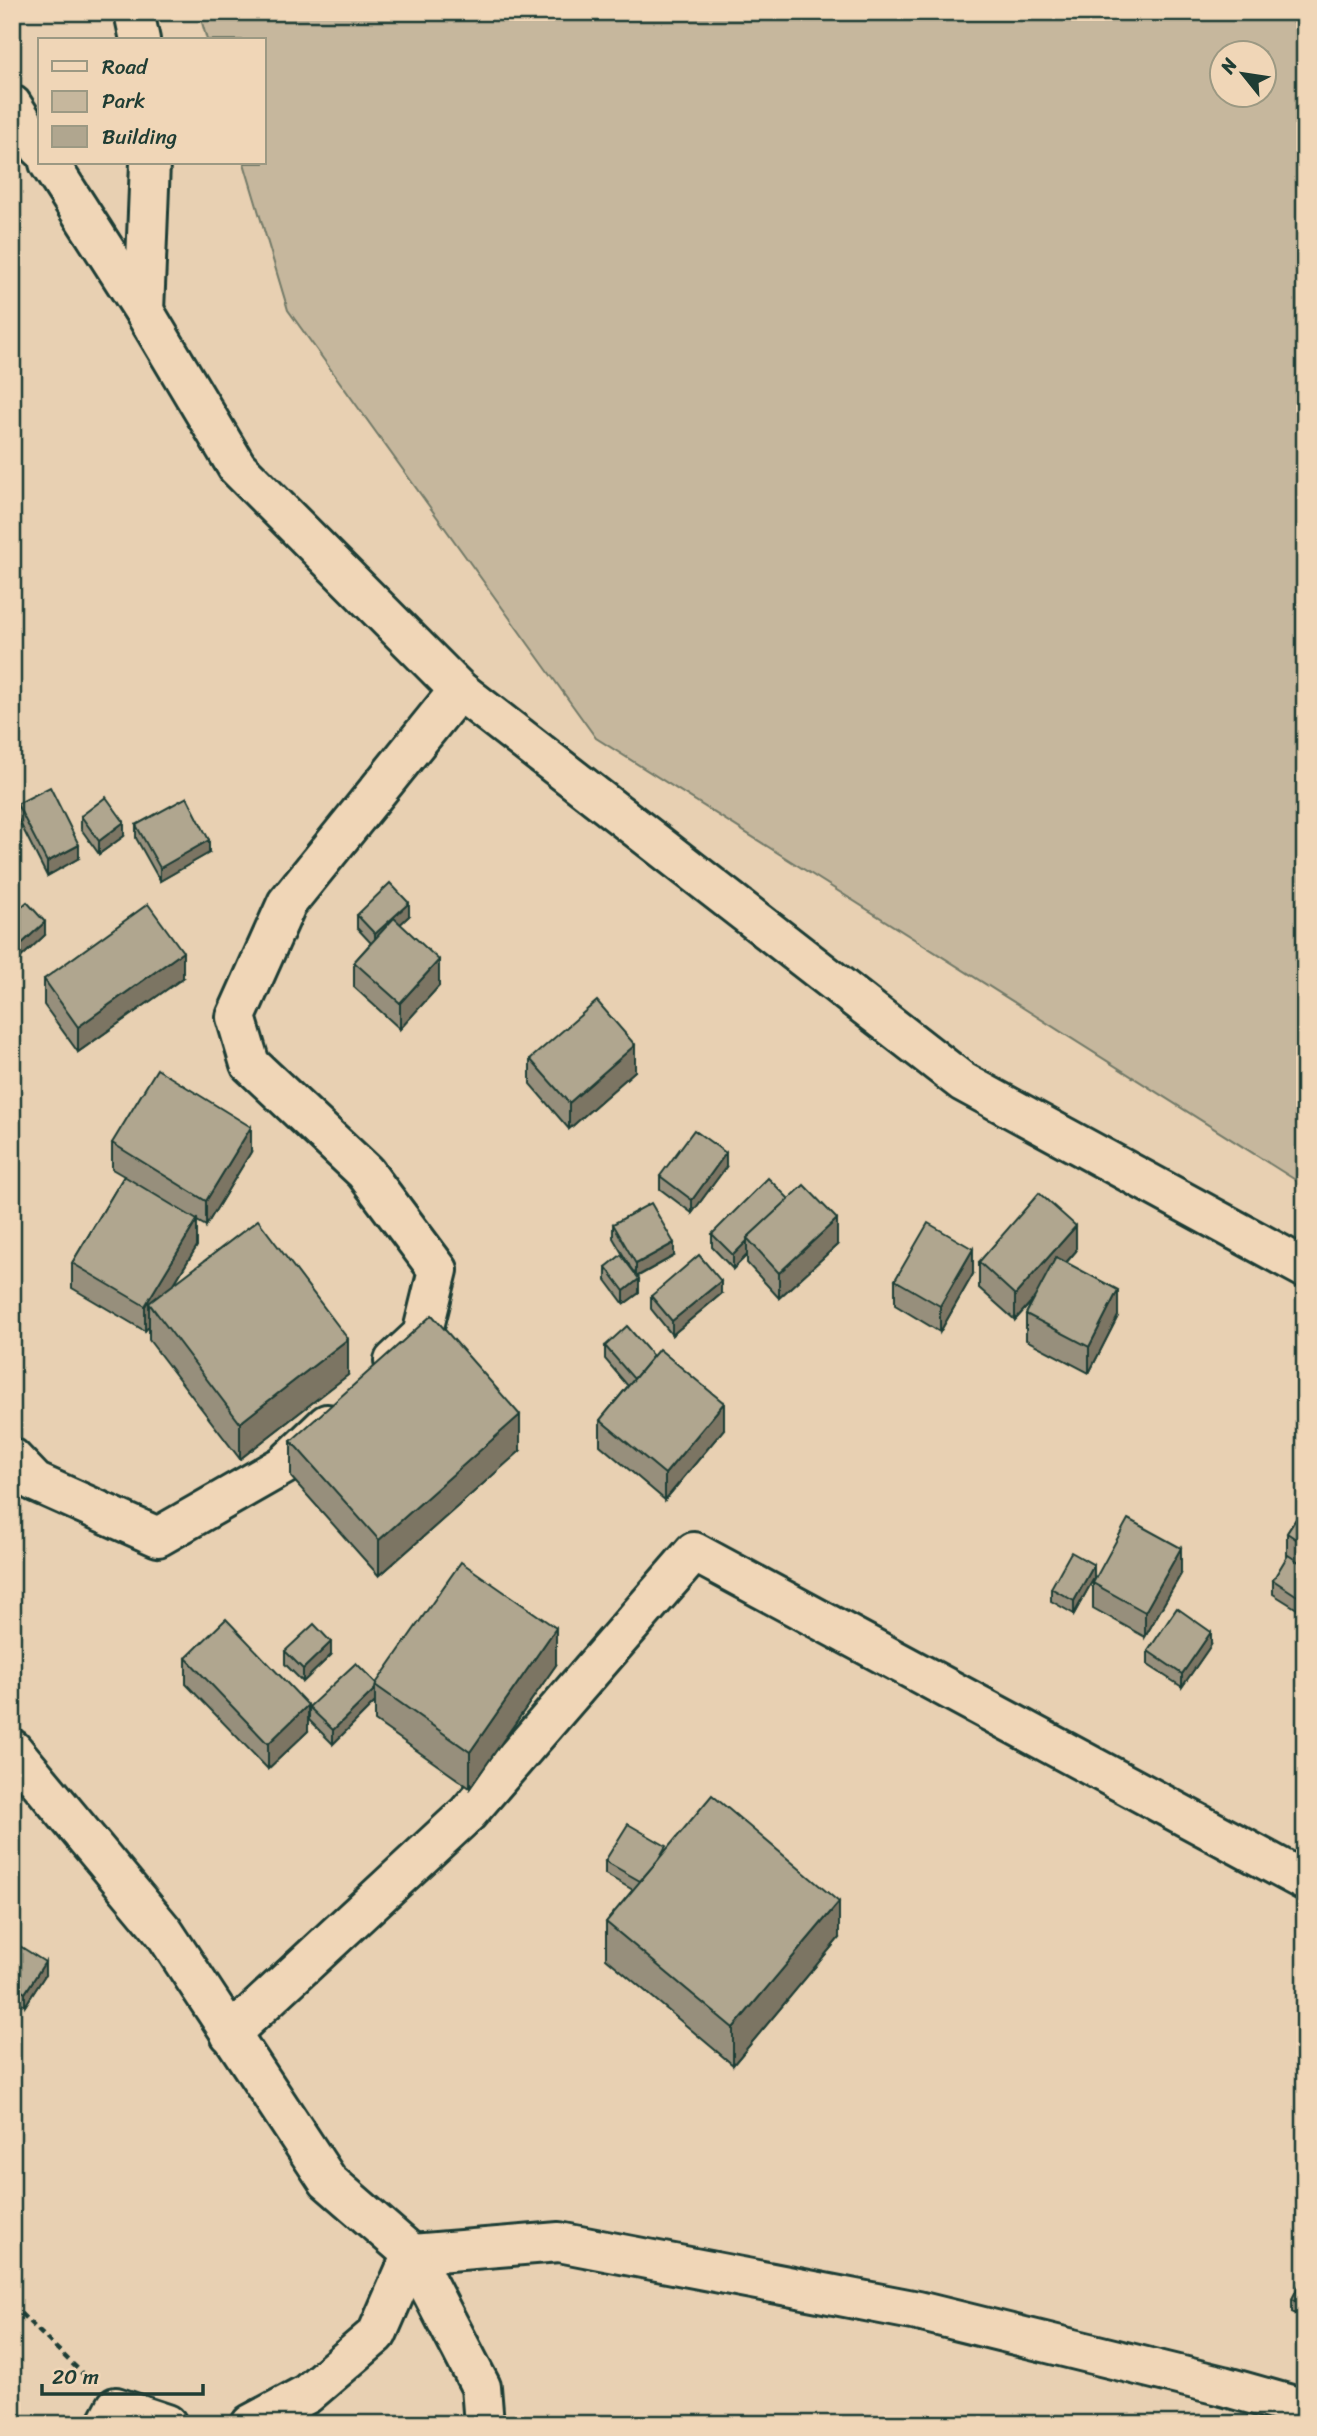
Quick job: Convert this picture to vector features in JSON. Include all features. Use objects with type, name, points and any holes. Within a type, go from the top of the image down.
[{"type":"street","points":[[134,12],[140,38]]},
{"type":"street","points":[[12,105],[38,145]]},
{"type":"street","points":[[50,164],[144,311],[237,467],[459,690],[963,1082],[1305,1268]]},
{"type":"street","points":[[144,311],[150,164]]},
{"type":"street","points":[[12,1458],[35,1482],[158,1537],[284,1465],[422,1335],[438,1270],[366,1172],[250,1064],[236,1017],[287,903],[459,690]]},
{"type":"street","points":[[230,2034],[468,1813],[694,1552],[1305,1881]]},
{"type":"street","points":[[12,1749],[164,1931],[328,2181],[412,2254],[481,2387],[484,2424]]},
{"type":"street","points":[[412,2254],[559,2242],[918,2311],[1223,2386],[1305,2409]]},
{"type":"street","points":[[251,2424],[307,2394],[377,2334],[412,2254]]},
{"type":"street","points":[[111,2415],[167,2424]]},
{"type":"path","points":[[12,2305],[111,2415]]},
{"type":"green space","points":[[199,12],[1305,12],[1305,1186],[596,738],[288,310],[244,164],[266,164],[266,38],[206,38]]},
{"type":"building","points":[[50,787],[79,845],[47,862],[17,804]]},
{"type":"building","points":[[106,797],[124,822],[99,841],[81,816]]},
{"type":"building","points":[[187,797],[209,840],[160,868],[136,825]]},
{"type":"building","points":[[390,883],[409,903],[375,934],[357,915]]},
{"type":"building","points":[[27,902],[45,922],[17,948],[12,943],[12,915]]},
{"type":"building","points":[[148,904],[183,952],[78,1027],[44,979]]},
{"type":"building","points":[[394,918],[439,960],[400,1003],[354,962]]},
{"type":"building","points":[[597,1001],[635,1045],[569,1103],[530,1059]]},
{"type":"building","points":[[157,1069],[251,1127],[206,1201],[112,1143]]},
{"type":"building","points":[[694,1130],[726,1153],[692,1200],[660,1176]]},
{"type":"building","points":[[124,1176],[197,1220],[145,1306],[72,1263]]},
{"type":"building","points":[[768,1178],[789,1199],[747,1238],[733,1255],[712,1234]]},
{"type":"building","points":[[804,1185],[837,1219],[779,1273],[747,1238]]},
{"type":"building","points":[[1039,1193],[1076,1226],[1015,1295],[979,1262]]},
{"type":"building","points":[[651,1203],[674,1243],[636,1264],[613,1224]]},
{"type":"building","points":[[258,1220],[348,1339],[240,1423],[149,1303]]},
{"type":"building","points":[[928,1223],[973,1249],[940,1306],[895,1280]]},
{"type":"building","points":[[621,1255],[639,1279],[624,1291],[606,1267]]},
{"type":"building","points":[[699,1255],[721,1281],[672,1321],[651,1296]]},
{"type":"building","points":[[1056,1257],[1118,1290],[1089,1347],[1026,1314]]},
{"type":"building","points":[[432,1315],[520,1415],[379,1540],[291,1441]]},
{"type":"building","points":[[627,1326],[653,1356],[634,1379],[605,1346]]},
{"type":"building","points":[[659,1349],[724,1403],[665,1474],[600,1420]]},
{"type":"building","points":[[1305,1505],[1305,1545],[1287,1533]]},
{"type":"building","points":[[1128,1519],[1181,1548],[1145,1612],[1093,1583]]},
{"type":"building","points":[[1071,1552],[1094,1565],[1074,1601],[1051,1588]]},
{"type":"building","points":[[1288,1555],[1305,1566],[1305,1601],[1273,1580]]},
{"type":"building","points":[[461,1562],[556,1628],[470,1752],[375,1685]]},
{"type":"building","points":[[1177,1608],[1211,1632],[1182,1674],[1148,1651]]},
{"type":"building","points":[[226,1619],[308,1705],[268,1744],[186,1658]]},
{"type":"building","points":[[314,1624],[331,1642],[303,1669],[285,1651]]},
{"type":"building","points":[[356,1663],[376,1683],[375,1689],[333,1730],[309,1707]]},
{"type":"building","points":[[712,1795],[839,1902],[733,2028],[606,1922]]},
{"type":"building","points":[[628,1824],[666,1846],[640,1881],[605,1861]]},
{"type":"building","points":[[12,1941],[45,1962],[25,1993],[12,1984]]},
{"type":"building","points":[[1305,2274],[1305,2305],[1292,2299]]}]
